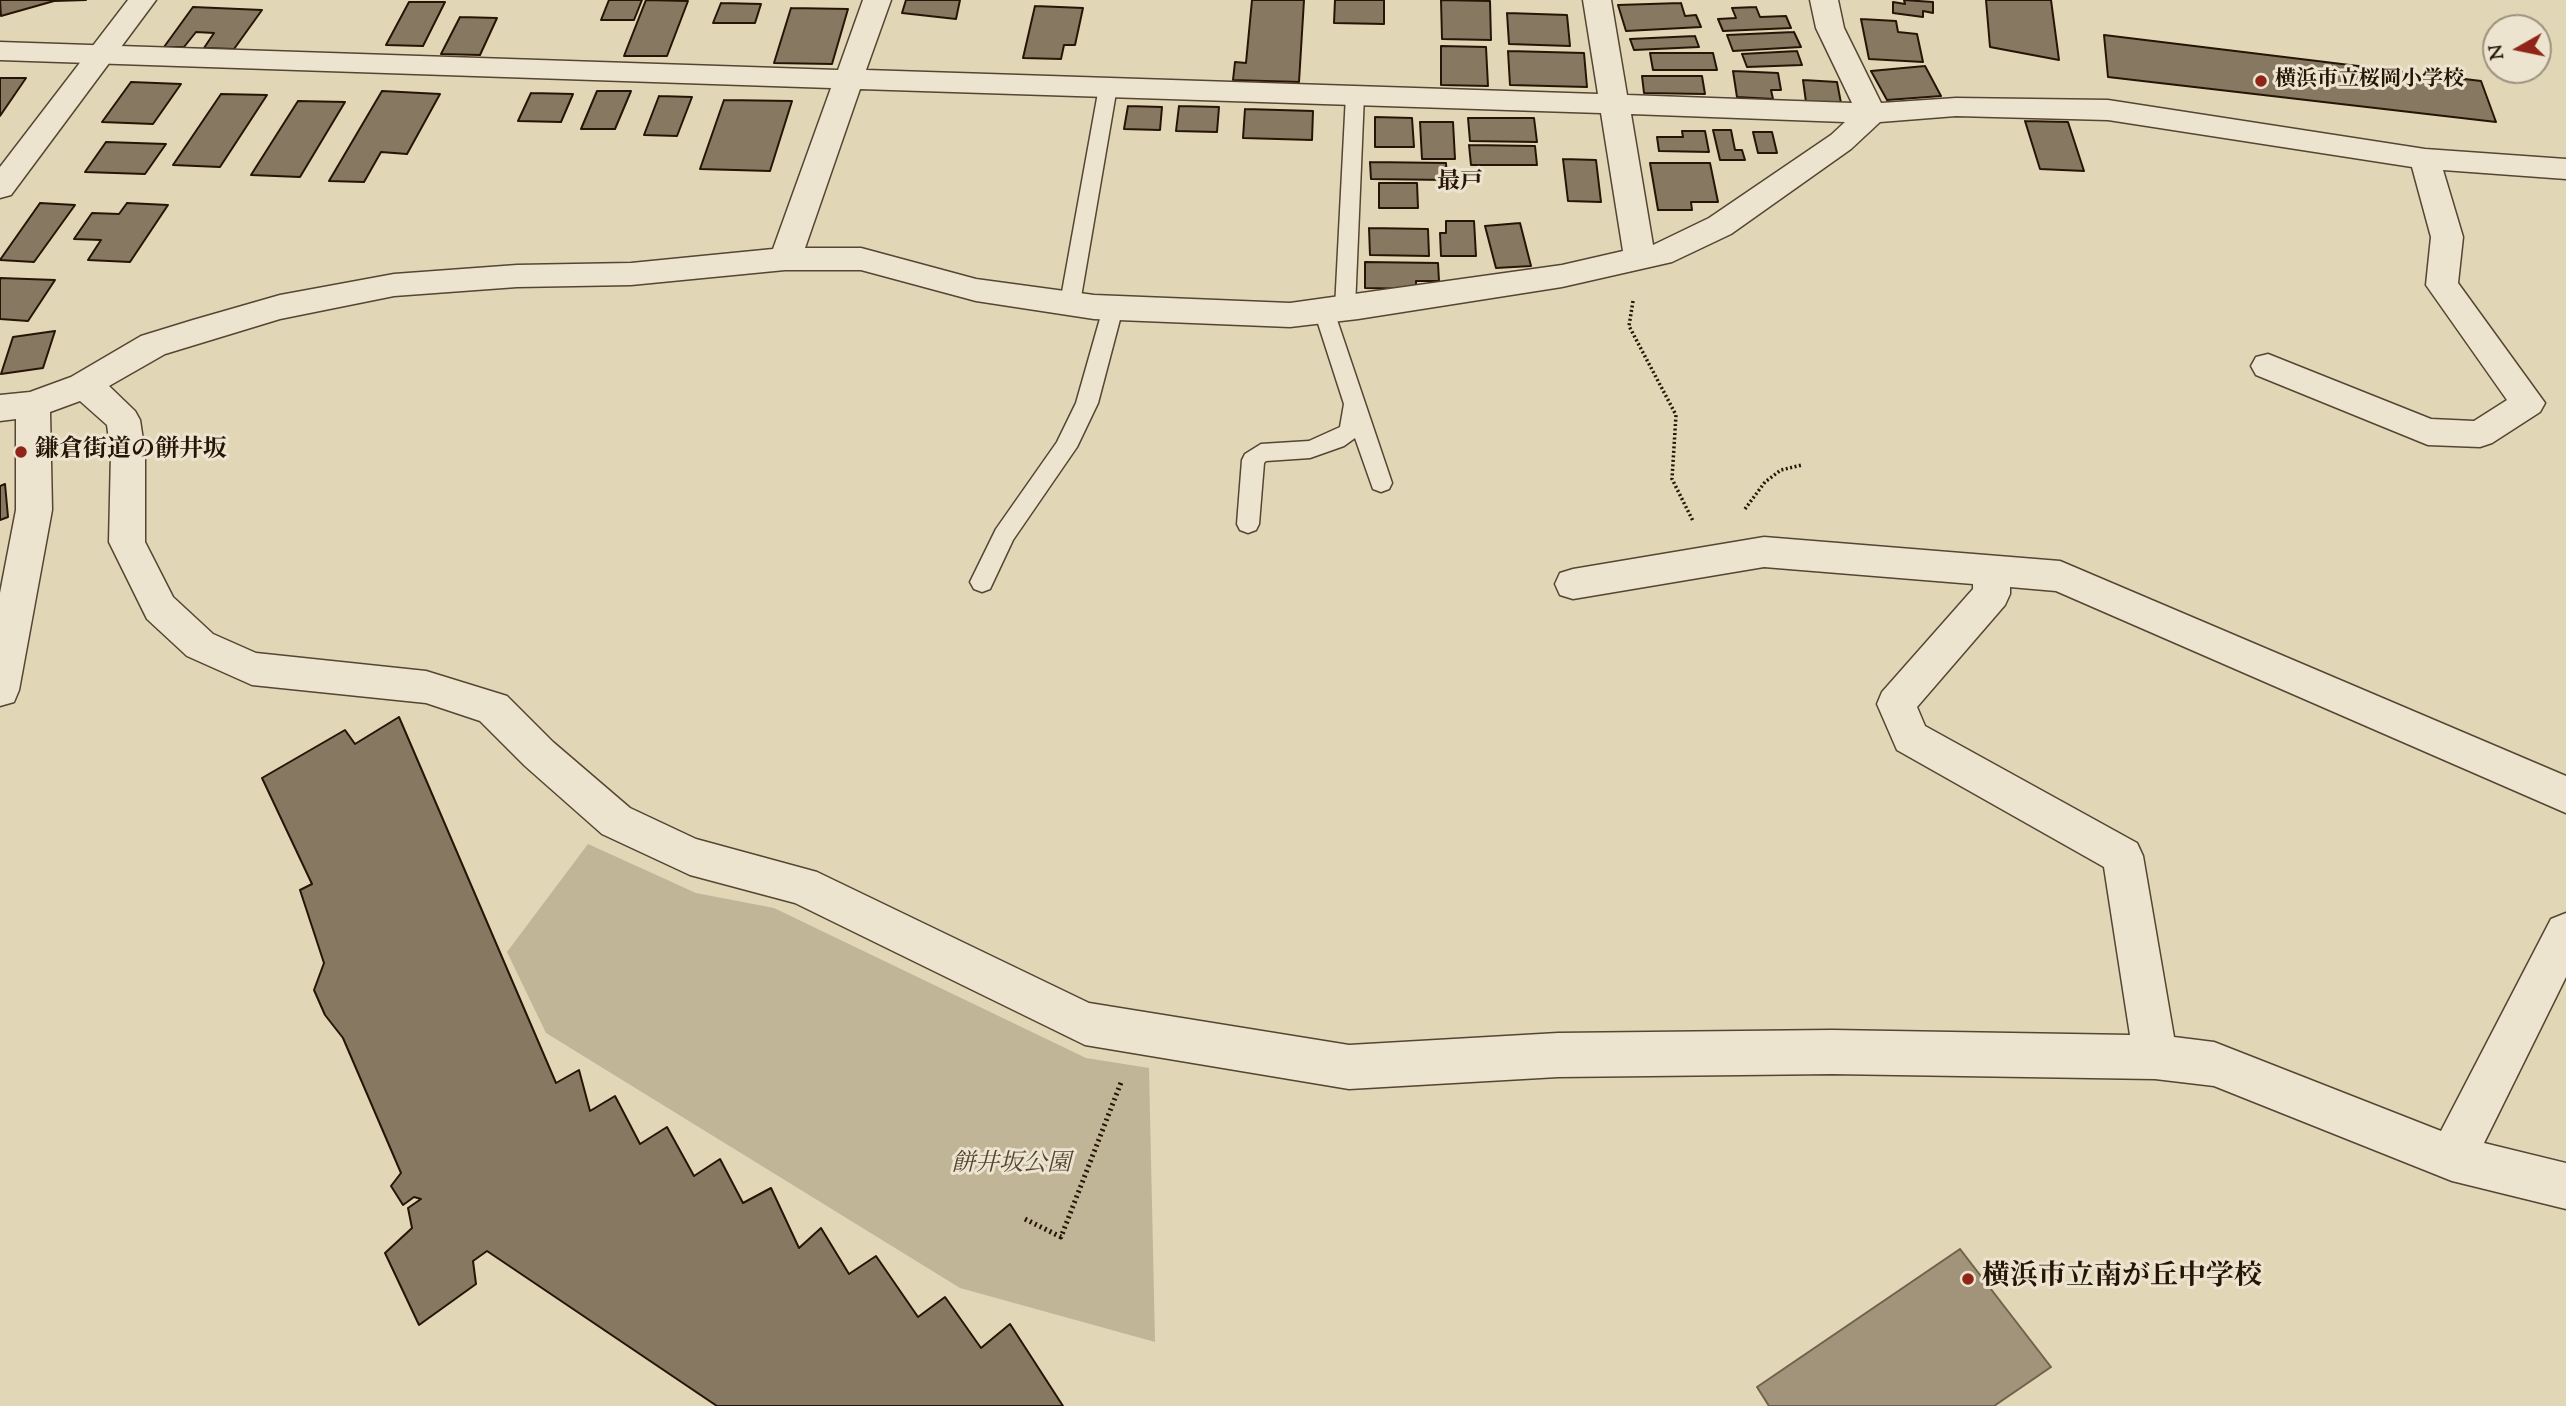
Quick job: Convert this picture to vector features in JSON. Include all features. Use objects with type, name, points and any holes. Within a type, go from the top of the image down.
[{"type":"street","points":[[0,188],[142,0]]},
{"type":"street","points":[[785,259],[877,0]]},
{"type":"street","points":[[1597,0],[1640,259]]},
{"type":"street","points":[[1824,0],[1830,28],[1872,113]]},
{"type":"street","points":[[0,51],[1872,113],[1956,107],[2108,110],[2425,159],[2566,169]]},
{"type":"street","points":[[0,690],[33,510],[16,406],[83,386],[153,345],[205,328],[280,307],[394,285],[517,276],[631,274],[785,259],[861,259],[976,290],[1112,308],[1290,315],[1335,310],[1562,276],[1661,254],[1720,226],[1841,142],[1872,113]]},
{"type":"street","points":[[2268,366],[2428,432],[2480,435],[2528,403],[2442,285],[2447,237],[2425,159]]},
{"type":"street","points":[[83,386],[102,398],[123,420],[128,453],[127,542],[160,608],[200,645],[252,669],[426,687],[493,708],[616,821],[690,856],[802,886],[1085,1024],[1349,1067],[1558,1055],[1832,1052],[2155,1056],[2214,1064],[2452,1158],[2566,1186]]},
{"type":"street","points":[[1573,584],[1764,552],[2060,576],[2566,795]]},
{"type":"street","points":[[1991,569],[1992,594],[1896,704],[1911,738],[2123,856],[2155,1056]]},
{"type":"street","points":[[2452,1158],[2566,933]]},
{"type":"lane","points":[[1070,303],[1108,87]]},
{"type":"lane","points":[[1355,95],[1335,310],[1354,406],[1381,483]]},
{"type":"lane","points":[[982,582],[1004,535],[1066,447],[1087,403],[1112,308]]},
{"type":"lane","points":[[1248,524],[1253,460],[1261,453],[1310,449],[1336,440],[1350,431],[1354,406]]},
{"type":"path","points":[[1640,259],[1629,326],[1676,415],[1672,479],[1695,526]]},
{"type":"path","points":[[1742,512],[1765,482],[1781,471],[1802,465]]},
{"type":"path","points":[[1025,1219],[1061,1237],[1140,1032]]},
{"type":"green space","name":"餅井坂公園","points":[[588,844],[696,893],[774,908],[1086,1058],[1149,1068],[1155,1342],[960,1288],[546,1033],[507,952]]},
{"type":"shaded area","points":[[1960,1249],[2051,1367],[1994,1406],[1769,1406],[1757,1387]]},
{"type":"building","points":[[0,0],[86,0],[54,1],[1,16]]},
{"type":"building","points":[[609,0],[642,0],[634,20],[601,20]]},
{"type":"building","points":[[646,0],[688,1],[667,56],[624,56]]},
{"type":"building","points":[[906,0],[960,0],[956,19],[902,13]]},
{"type":"building","points":[[1252,0],[1304,0],[1299,82],[1233,80],[1235,62],[1246,63]]},
{"type":"building","points":[[1335,0],[1384,0],[1384,24],[1334,23]]},
{"type":"building","points":[[1441,0],[1490,1],[1491,40],[1442,39]]},
{"type":"building","points":[[1904,0],[1933,2],[1933,13],[1923,11],[1923,17],[1893,13],[1893,2],[1905,4]]},
{"type":"building","points":[[1986,0],[2051,0],[2059,60],[1990,47]]},
{"type":"building","points":[[409,2],[445,2],[423,46],[386,45]]},
{"type":"building","points":[[721,3],[761,4],[755,23],[713,23]]},
{"type":"building","points":[[1681,3],[1685,16],[1696,15],[1701,27],[1626,31],[1618,5]]},
{"type":"building","points":[[1035,6],[1083,8],[1075,45],[1064,45],[1061,59],[1023,58]]},
{"type":"building","points":[[193,7],[262,10],[234,49],[204,48],[214,33],[196,32],[184,47],[164,47]]},
{"type":"building","points":[[1756,7],[1760,17],[1786,16],[1791,28],[1723,31],[1718,19],[1736,18],[1732,8]]},
{"type":"building","points":[[791,8],[848,9],[832,64],[774,63]]},
{"type":"building","points":[[1507,13],[1567,15],[1570,46],[1509,44]]},
{"type":"building","points":[[460,17],[497,18],[480,55],[441,54]]},
{"type":"building","points":[[1861,19],[1896,21],[1898,32],[1917,34],[1923,62],[1869,59]]},
{"type":"building","points":[[1794,32],[1801,47],[1733,51],[1727,35]]},
{"type":"building","points":[[2104,35],[2481,81],[2496,122],[2108,77]]},
{"type":"building","points":[[1695,36],[1699,47],[1634,50],[1630,39]]},
{"type":"building","points":[[1441,46],[1486,47],[1488,86],[1441,85]]},
{"type":"building","points":[[1508,51],[1584,53],[1587,87],[1510,85]]},
{"type":"building","points":[[1797,51],[1802,65],[1747,67],[1742,54]]},
{"type":"building","points":[[1650,53],[1713,53],[1717,70],[1653,70]]},
{"type":"building","points":[[1925,66],[1941,96],[1887,100],[1871,71]]},
{"type":"building","points":[[1733,71],[1778,73],[1781,90],[1771,90],[1773,99],[1737,97]]},
{"type":"building","points":[[1642,76],[1702,76],[1705,94],[1644,93]]},
{"type":"building","points":[[0,78],[26,78],[0,116]]},
{"type":"building","points":[[1803,80],[1837,82],[1841,103],[1806,102]]},
{"type":"building","points":[[131,82],[181,84],[153,124],[102,122]]},
{"type":"building","points":[[382,91],[440,94],[407,154],[381,152],[364,182],[329,181]]},
{"type":"building","points":[[597,91],[631,91],[615,129],[581,129]]},
{"type":"building","points":[[531,93],[573,94],[561,122],[518,121]]},
{"type":"building","points":[[221,94],[267,95],[220,167],[173,165]]},
{"type":"building","points":[[659,96],[692,97],[677,136],[644,135]]},
{"type":"building","points":[[724,100],[792,101],[770,171],[700,169]]},
{"type":"building","points":[[298,101],[345,102],[300,177],[251,175]]},
{"type":"building","points":[[1128,106],[1162,107],[1160,130],[1124,129]]},
{"type":"building","points":[[1179,106],[1219,107],[1217,132],[1176,131]]},
{"type":"building","points":[[1245,109],[1313,111],[1312,140],[1243,138]]},
{"type":"building","points":[[1375,117],[1412,118],[1414,147],[1375,147]]},
{"type":"building","points":[[1468,118],[1534,118],[1537,142],[1470,141]]},
{"type":"building","points":[[2025,121],[2068,122],[2084,171],[2040,169]]},
{"type":"building","points":[[1420,122],[1453,122],[1455,159],[1422,159]]},
{"type":"building","points":[[1713,130],[1731,130],[1735,150],[1742,150],[1745,160],[1720,160]]},
{"type":"building","points":[[1682,131],[1705,131],[1709,152],[1659,151],[1657,137],[1683,137]]},
{"type":"building","points":[[1753,132],[1772,132],[1777,153],[1758,153]]},
{"type":"building","points":[[106,142],[166,144],[145,174],[85,172]]},
{"type":"building","points":[[1469,145],[1535,146],[1537,165],[1471,165]]},
{"type":"building","points":[[1563,159],[1596,160],[1601,202],[1568,201]]},
{"type":"building","points":[[1370,162],[1446,163],[1447,180],[1371,179]]},
{"type":"building","points":[[1650,163],[1710,163],[1718,202],[1691,202],[1692,210],[1658,210]]},
{"type":"building","points":[[1379,183],[1417,183],[1418,208],[1379,208]]},
{"type":"building","points":[[40,203],[75,205],[34,262],[0,260]]},
{"type":"building","points":[[127,203],[168,205],[130,262],[88,260],[101,240],[74,239],[92,213],[119,214]]},
{"type":"building","points":[[1446,221],[1474,221],[1476,256],[1441,256],[1440,233],[1446,233]]},
{"type":"building","points":[[1520,223],[1531,266],[1496,268],[1485,226]]},
{"type":"building","points":[[1369,228],[1428,229],[1429,256],[1370,255]]},
{"type":"building","points":[[1365,262],[1438,263],[1439,281],[1416,281],[1416,289],[1365,288]]},
{"type":"building","points":[[0,278],[55,280],[28,321],[0,319]]},
{"type":"building","points":[[55,331],[43,368],[1,374],[13,337]]},
{"type":"building","points":[[5,484],[8,517],[0,520],[0,486]]},
{"type":"building","points":[[399,717],[556,1083],[579,1070],[590,1111],[615,1096],[640,1144],[667,1127],[694,1176],[720,1159],[743,1203],[771,1188],[799,1248],[821,1228],[849,1274],[876,1256],[918,1317],[945,1297],[981,1348],[1010,1324],[1063,1406],[717,1406],[487,1251],[473,1261],[476,1284],[419,1325],[385,1253],[412,1228],[408,1208],[421,1199],[414,1197],[403,1205],[391,1186],[401,1173],[343,1038],[325,1015],[314,990],[324,963],[300,890],[312,884],[262,778],[345,730],[355,744]]},
{"type":"place","name":"横浜市立桜岡小学校","points":[[2261,81]]},
{"type":"place","name":"鎌倉街道の餅井坂","points":[[21,452]]},
{"type":"place","name":"横浜市立南が丘中学校","points":[[1968,1279]]},
{"type":"district","name":"最戸","points":[[1460,184]]}]
